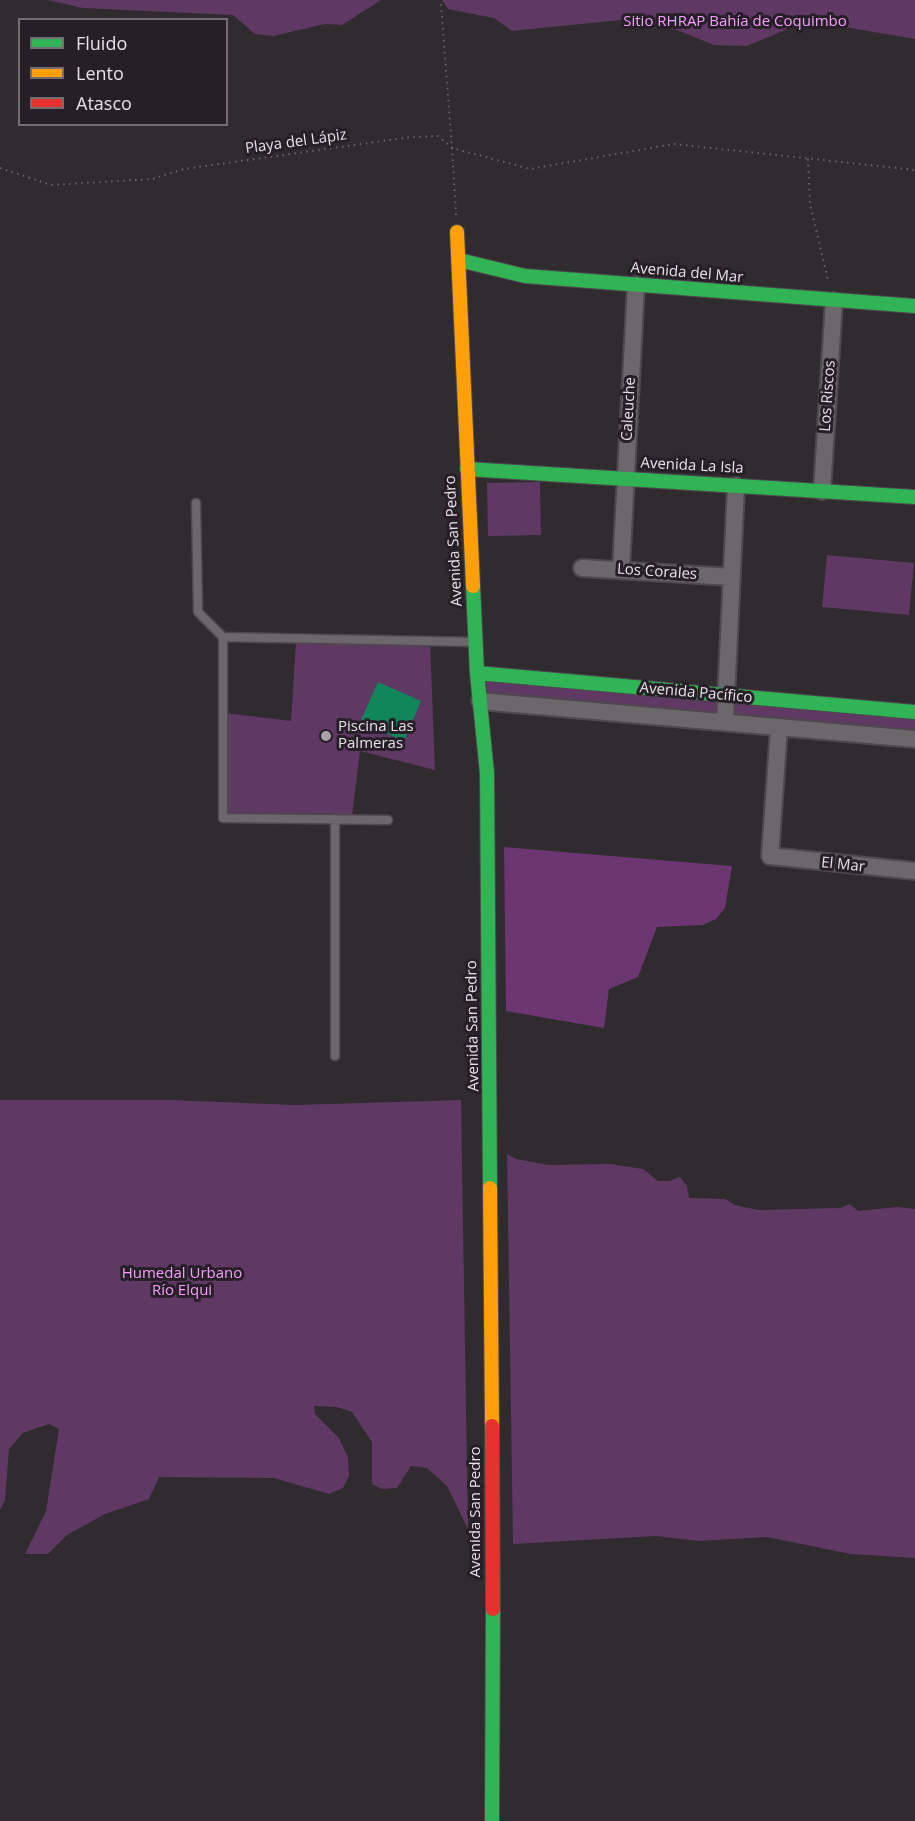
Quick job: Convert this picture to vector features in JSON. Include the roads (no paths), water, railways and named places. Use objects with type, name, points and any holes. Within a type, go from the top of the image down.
[{"type":"street","name":"Avenida San Pedro","points":[[457,232],[475,642],[487,773],[493,1498],[492,1821]]},
{"type":"street","name":"Avenida del Mar","points":[[459,260],[525,276],[915,306]]},
{"type":"street","name":"Caleuche","points":[[621,570],[636,285]]},
{"type":"street","name":"Los Riscos","points":[[822,491],[834,301]]},
{"type":"street","name":"Avenida La Isla","points":[[467,469],[915,497]]},
{"type":"street","points":[[725,721],[736,486]]},
{"type":"street","name":"Los Corales","points":[[582,568],[732,577]]},
{"type":"street","name":"Avenida Pacífico","points":[[477,674],[915,712]]},
{"type":"street","name":"Avenida Pacífico","points":[[480,701],[915,739]]},
{"type":"street","name":"El Mar","points":[[779,727],[770,856],[915,872]]},
{"type":"lane","points":[[196,503],[198,612],[224,637],[475,642]]},
{"type":"lane","points":[[224,637],[223,818],[388,820]]},
{"type":"lane","points":[[334,819],[335,1056]]},
{"type":"place","name":"Piscina Las Palmeras","points":[[326,736]]},
{"type":"park label","name":"Sitio RHRAP Bahía de Coquimbo","points":[[735,22]]},
{"type":"park label","name":"Humedal Urbano Río Elqui","points":[[182,1282]]}]
